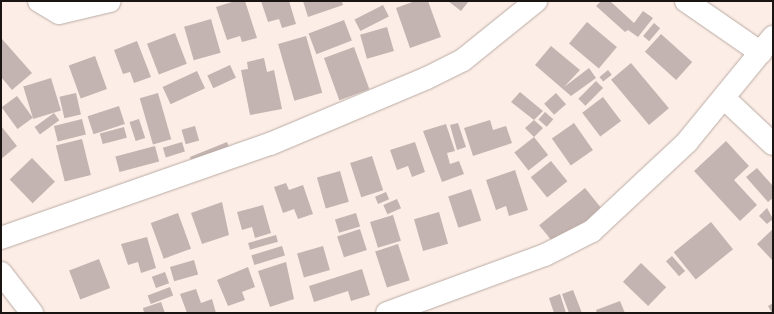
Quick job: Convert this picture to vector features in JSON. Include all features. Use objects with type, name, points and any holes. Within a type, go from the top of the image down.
[{"type":"street","points":[[39,1],[59,13],[110,1]]},
{"type":"street","points":[[1,238],[270,144],[427,78],[463,60],[536,1]]},
{"type":"street","points":[[387,313],[545,255],[586,234],[662,167],[725,99],[767,45],[686,1]]},
{"type":"street","points":[[725,99],[773,144]]},
{"type":"street","points":[[1,273],[32,313]]},
{"type":"building","points":[[235,1],[245,1],[257,38],[242,42],[240,36],[227,40],[216,7]]},
{"type":"building","points":[[261,1],[289,1],[296,24],[282,28],[279,19],[268,22]]},
{"type":"building","points":[[303,1],[342,1],[343,5],[308,17]]},
{"type":"building","points":[[415,1],[428,1],[441,37],[410,48],[396,8]]},
{"type":"building","points":[[448,1],[469,1],[461,11]]},
{"type":"building","points":[[601,1],[610,1],[634,23],[643,11],[653,18],[638,37],[628,30],[625,32],[596,6]]},
{"type":"building","points":[[383,5],[389,17],[360,31],[354,20]]},
{"type":"building","points":[[211,19],[221,53],[194,60],[184,27]]},
{"type":"building","points":[[344,20],[352,41],[316,54],[309,34]]},
{"type":"building","points":[[587,22],[617,47],[599,69],[569,43]]},
{"type":"building","points":[[654,23],[660,28],[649,41],[643,36]]},
{"type":"building","points":[[387,27],[394,51],[367,59],[360,35]]},
{"type":"building","points":[[175,33],[187,64],[159,75],[147,44]]},
{"type":"building","points":[[661,34],[692,62],[676,80],[645,52]]},
{"type":"building","points":[[306,36],[322,93],[294,101],[278,44]]},
{"type":"building","points":[[2,39],[32,73],[12,90],[1,77]]},
{"type":"building","points":[[137,41],[151,77],[134,83],[130,72],[123,74],[114,50]]},
{"type":"building","points":[[551,46],[580,70],[564,87],[589,68],[596,78],[571,96],[535,65]]},
{"type":"building","points":[[354,47],[369,89],[339,100],[324,58]]},
{"type":"building","points":[[95,56],[107,89],[81,98],[69,66]]},
{"type":"building","points":[[264,58],[267,72],[274,70],[282,109],[250,115],[241,70],[248,69],[247,62]]},
{"type":"building","points":[[631,63],[669,108],[649,125],[611,80]]},
{"type":"building","points":[[230,65],[236,78],[213,88],[207,76]]},
{"type":"building","points":[[608,70],[612,75],[603,82],[599,77]]},
{"type":"building","points":[[197,71],[205,88],[171,104],[163,87]]},
{"type":"building","points":[[51,78],[61,111],[33,119],[23,86]]},
{"type":"building","points":[[596,81],[603,88],[585,106],[578,99]]},
{"type":"building","points":[[520,92],[543,111],[534,120],[511,102]]},
{"type":"building","points":[[76,93],[81,114],[64,118],[59,97]]},
{"type":"building","points":[[158,93],[171,139],[153,144],[140,98]]},
{"type":"building","points":[[556,93],[566,104],[554,115],[544,104]]},
{"type":"building","points":[[17,96],[33,118],[17,129],[2,107]]},
{"type":"building","points":[[603,97],[621,121],[600,137],[582,113]]},
{"type":"building","points":[[119,106],[125,124],[93,134],[88,116]]},
{"type":"building","points":[[545,112],[553,119],[547,127],[538,120]]},
{"type":"building","points":[[54,113],[59,120],[40,134],[35,127]]},
{"type":"building","points":[[82,119],[86,135],[58,142],[54,126]]},
{"type":"building","points":[[139,119],[145,138],[136,141],[129,122]]},
{"type":"building","points":[[490,120],[493,130],[506,126],[512,143],[473,156],[464,128]]},
{"type":"building","points":[[534,120],[543,128],[534,137],[525,128]]},
{"type":"building","points":[[458,123],[466,147],[457,150],[450,125]]},
{"type":"building","points":[[574,123],[593,150],[571,166],[552,138]]},
{"type":"building","points":[[446,124],[455,151],[447,153],[450,164],[459,161],[464,174],[442,182],[423,131]]},
{"type":"building","points":[[1,126],[17,146],[1,159]]},
{"type":"building","points":[[195,126],[199,140],[186,144],[182,130]]},
{"type":"building","points":[[124,127],[127,138],[103,144],[100,133]]},
{"type":"building","points":[[534,137],[548,155],[528,171],[514,152]]},
{"type":"building","points":[[82,139],[91,175],[65,181],[56,146]]},
{"type":"building","points":[[726,141],[749,166],[734,180],[757,205],[740,221],[694,171]]},
{"type":"building","points":[[182,142],[185,152],[166,157],[163,148]]},
{"type":"building","points":[[227,142],[231,152],[194,167],[190,157]]},
{"type":"building","points":[[415,142],[425,172],[412,177],[408,166],[397,170],[390,150]]},
{"type":"building","points":[[155,146],[159,161],[120,172],[115,157]]},
{"type":"building","points":[[372,156],[383,190],[361,197],[350,163]]},
{"type":"building","points":[[32,158],[55,182],[33,203],[10,180]]},
{"type":"building","points":[[551,161],[567,181],[547,198],[531,177]]},
{"type":"building","points":[[757,168],[773,186],[773,198],[768,202],[746,177]]},
{"type":"building","points":[[515,170],[528,210],[509,216],[506,206],[496,210],[486,180]]},
{"type":"building","points":[[340,171],[349,202],[326,208],[317,178]]},
{"type":"building","points":[[286,183],[289,190],[303,185],[313,214],[298,219],[294,209],[283,213],[274,187]]},
{"type":"building","points":[[585,188],[602,209],[556,246],[539,225]]},
{"type":"building","points":[[471,189],[481,220],[458,228],[448,196]]},
{"type":"building","points":[[386,192],[389,199],[378,204],[375,197]]},
{"type":"building","points":[[397,199],[401,208],[387,214],[383,205]]},
{"type":"building","points":[[222,202],[229,235],[202,244],[191,213]]},
{"type":"building","points":[[263,205],[271,233],[255,238],[252,227],[242,230],[237,212]]},
{"type":"building","points":[[767,208],[773,219],[767,224],[759,216]]},
{"type":"building","points":[[439,212],[448,244],[423,251],[414,219]]},
{"type":"building","points":[[178,213],[191,249],[164,259],[151,223]]},
{"type":"building","points":[[356,213],[360,226],[339,233],[335,219]]},
{"type":"building","points":[[393,215],[401,241],[378,248],[370,222]]},
{"type":"building","points":[[711,222],[733,249],[696,279],[674,252]]},
{"type":"building","points":[[360,229],[367,250],[344,257],[337,236]]},
{"type":"building","points":[[773,229],[773,261],[757,244]]},
{"type":"building","points":[[276,235],[278,242],[250,250],[248,243]]},
{"type":"building","points":[[147,237],[156,268],[141,273],[138,262],[128,265],[121,244]]},
{"type":"building","points":[[398,244],[410,280],[387,288],[375,251]]},
{"type":"building","points":[[282,246],[285,256],[254,265],[251,255]]},
{"type":"building","points":[[323,246],[330,270],[304,277],[297,253]]},
{"type":"building","points":[[672,256],[685,271],[679,276],[666,261]]},
{"type":"building","points":[[99,259],[110,288],[80,299],[69,270]]},
{"type":"building","points":[[194,260],[198,274],[174,281],[170,267]]},
{"type":"building","points":[[286,262],[294,299],[270,307],[258,271]]},
{"type":"building","points":[[641,263],[666,287],[648,306],[623,282]]},
{"type":"building","points":[[248,267],[255,287],[242,292],[245,300],[228,306],[217,280]]},
{"type":"building","points":[[362,269],[370,295],[351,301],[348,291],[314,302],[309,286]]},
{"type":"building","points":[[165,272],[169,283],[156,288],[152,277]]},
{"type":"building","points":[[170,287],[173,295],[151,304],[148,296]]},
{"type":"building","points":[[196,289],[201,303],[212,299],[216,313],[187,313],[180,294]]},
{"type":"building","points":[[573,290],[582,313],[569,313],[562,294]]},
{"type":"building","points":[[560,294],[566,313],[554,313],[549,298]]},
{"type":"building","points":[[620,301],[625,313],[597,313],[596,310]]},
{"type":"building","points":[[161,302],[165,313],[144,313],[143,308]]},
{"type":"building","points":[[773,303],[773,313],[772,313],[768,306]]}]
